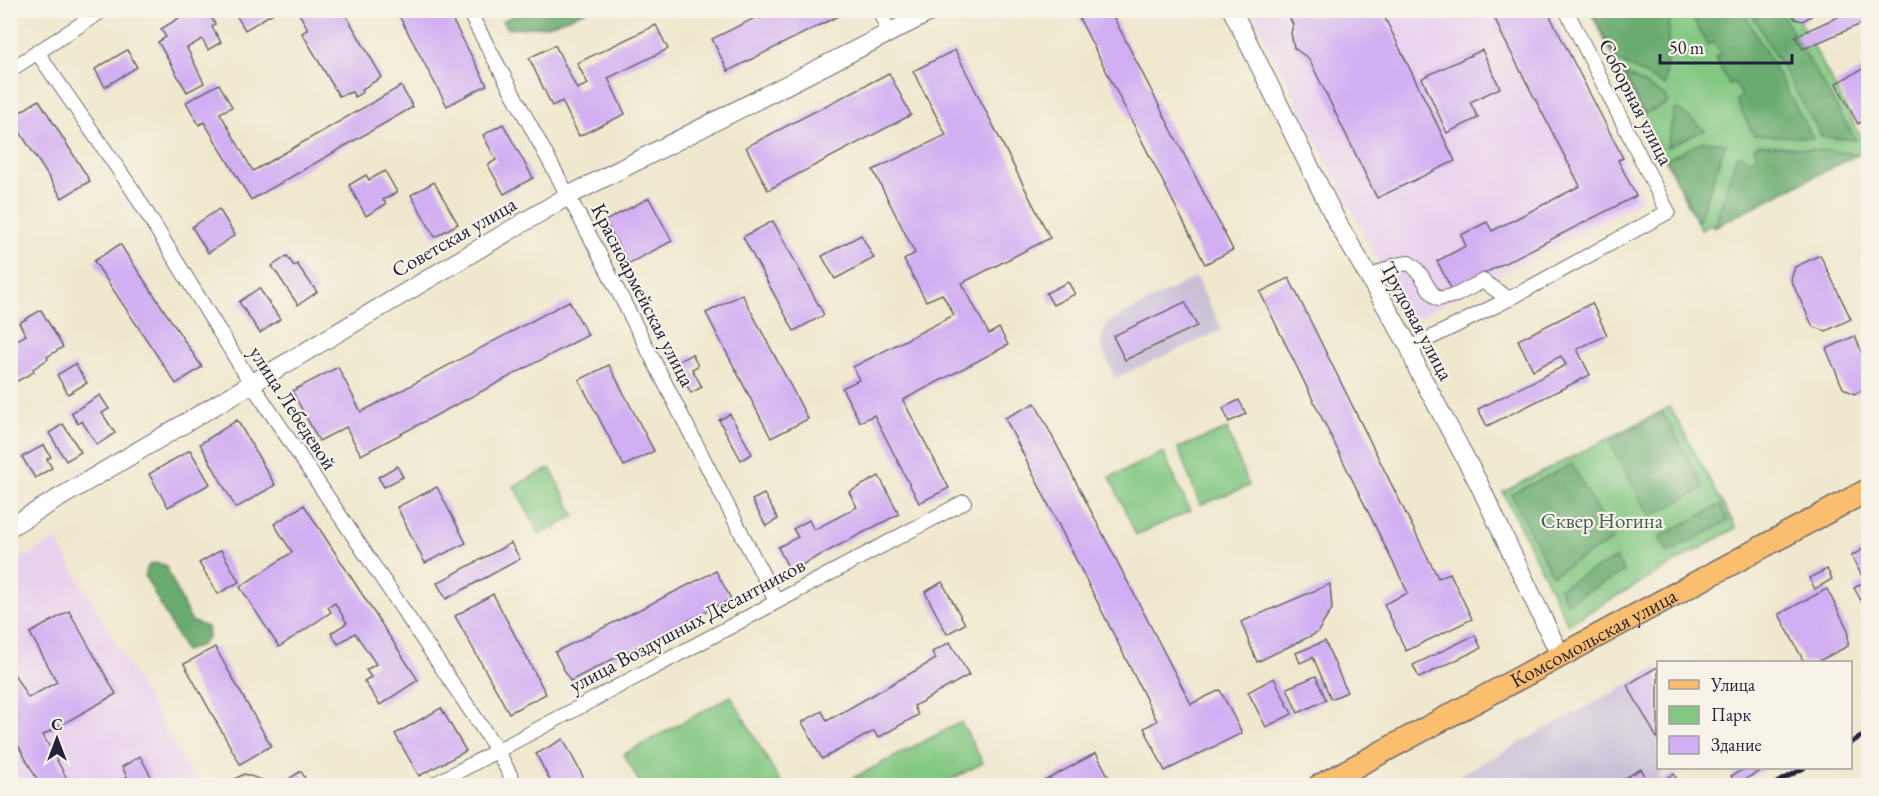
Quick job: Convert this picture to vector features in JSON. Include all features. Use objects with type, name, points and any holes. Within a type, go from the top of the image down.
[{"type":"main road","name":"Комсомольская улица","points":[[1319,786],[1869,490]]},
{"type":"street","points":[[10,70],[103,10]]},
{"type":"street","name":"Красноармейская улица","points":[[468,10],[568,196],[776,601]]},
{"type":"street","points":[[879,10],[890,32]]},
{"type":"street","name":"Советская улица","points":[[10,527],[568,196],[934,10]]},
{"type":"street","name":"Трудовая улица","points":[[1232,10],[1368,278],[1410,348],[1417,368],[1478,482],[1560,655]]},
{"type":"street","name":"Соборная улица","points":[[1509,299],[1668,212],[1566,10]]},
{"type":"street","name":"улица Лебедевой","points":[[36,52],[132,189],[251,383],[497,750],[516,786]]},
{"type":"street","points":[[1368,278],[1396,265],[1409,264],[1422,274],[1432,294],[1438,299],[1456,295],[1483,281],[1509,299],[1410,348]]},
{"type":"street","name":"улица Воздушных Десантников","points":[[431,786],[964,502]]},
{"type":"shaded area","points":[[1251,11],[1550,11],[1643,199],[1412,321],[1377,259]]},
{"type":"shaded area","points":[[1196,277],[1222,330],[1115,378],[1100,344],[1107,323]]},
{"type":"shaded area","points":[[56,539],[197,785],[11,785],[10,565]]},
{"type":"shaded area","points":[[1627,685],[1657,738],[1657,769],[1662,769],[1658,785],[1439,786]]},
{"type":"green space","points":[[523,11],[587,11],[546,26],[509,29],[502,21]]},
{"type":"green space","points":[[1590,11],[1795,11],[1868,150],[1701,230]]},
{"type":"green space","points":[[1592,11],[1656,11],[1670,15],[1665,86],[1616,59]]},
{"type":"green space","points":[[1689,11],[1743,11],[1813,138],[1754,135],[1736,100],[1742,96],[1734,82],[1729,84],[1715,58],[1720,54],[1714,42],[1707,45]]},
{"type":"green space","points":[[1750,11],[1780,11],[1856,140],[1822,137]]},
{"type":"green space","points":[[1624,73],[1665,96],[1668,103],[1644,114]]},
{"type":"green space","points":[[1678,109],[1705,130],[1667,147],[1674,111]]},
{"type":"green space","points":[[1703,141],[1726,143],[1698,222],[1667,159]]},
{"type":"green space","points":[[1759,144],[1859,154],[1714,227],[1736,157],[1742,154],[1748,161],[1757,156],[1754,147]]},
{"type":"green space","name":"Сквер Ногина","points":[[1670,407],[1736,528],[1568,624],[1503,492]]},
{"type":"green space","points":[[1663,412],[1704,488],[1650,517],[1609,441]]},
{"type":"green space","points":[[1227,429],[1249,486],[1200,505],[1178,448]]},
{"type":"green space","points":[[1163,452],[1190,511],[1136,535],[1110,477]]},
{"type":"green space","points":[[1572,464],[1613,540],[1552,575],[1511,494]]},
{"type":"green space","points":[[550,468],[575,516],[540,535],[514,486]]},
{"type":"green space","points":[[1720,505],[1728,521],[1668,553],[1659,537]]},
{"type":"green space","points":[[1616,558],[1624,572],[1567,603],[1559,588]]},
{"type":"green space","points":[[154,563],[165,565],[191,621],[207,627],[208,637],[201,645],[185,651],[145,576],[148,566]]},
{"type":"green space","points":[[731,696],[782,785],[698,785],[696,781],[687,785],[641,785],[624,754]]},
{"type":"green space","points":[[961,722],[983,763],[940,785],[840,785]]},
{"type":"building","points":[[192,10],[203,10],[204,14],[208,12],[215,24],[212,27],[221,42],[208,50],[202,39],[187,48],[204,83],[187,92],[158,42],[166,37],[161,29]]},
{"type":"building","points":[[233,10],[278,10],[245,30]]},
{"type":"building","points":[[297,10],[343,10],[382,77],[362,89],[363,92],[355,97],[352,92],[339,96],[302,33],[308,29]]},
{"type":"building","points":[[396,10],[447,10],[487,85],[447,106]]},
{"type":"building","points":[[771,10],[850,10],[728,71],[712,39]]},
{"type":"building","points":[[1075,10],[1110,10],[1233,250],[1205,264]]},
{"type":"building","points":[[1286,10],[1381,10],[1455,161],[1377,198],[1308,58],[1294,48],[1291,33],[1293,25]]},
{"type":"building","points":[[1500,10],[1543,10],[1545,15],[1549,14],[1623,158],[1618,160],[1636,196],[1452,290],[1437,261],[1466,246],[1461,235],[1487,222],[1492,231],[1580,186],[1503,37],[1493,14]]},
{"type":"building","points":[[1789,10],[1814,10],[1811,16],[1803,21],[1795,19]]},
{"type":"building","points":[[1853,10],[1868,10],[1868,21],[1803,49],[1795,36]]},
{"type":"building","points":[[656,25],[668,49],[608,78],[625,114],[579,136],[562,101],[552,106],[529,58],[555,45],[577,89],[588,84],[577,63]]},
{"type":"building","points":[[127,50],[137,67],[105,87],[95,69]]},
{"type":"building","points":[[955,50],[1050,238],[962,283],[989,334],[999,328],[1008,345],[903,400],[949,488],[919,503],[874,415],[860,422],[842,388],[859,380],[853,367],[954,315],[942,294],[926,301],[904,260],[915,253],[873,170],[946,135],[913,71]]},
{"type":"building","points":[[1482,50],[1500,88],[1470,102],[1478,118],[1447,133],[1422,78]]},
{"type":"building","points":[[1868,66],[1868,118],[1858,124],[1836,83]]},
{"type":"building","points":[[889,73],[911,115],[768,190],[746,147]]},
{"type":"building","points":[[219,84],[232,107],[220,113],[253,171],[401,86],[413,107],[251,200],[204,122],[199,125],[186,102]]},
{"type":"building","points":[[39,100],[90,181],[62,198],[11,118]]},
{"type":"building","points":[[503,124],[533,178],[504,194],[488,165],[496,160],[483,135]]},
{"type":"building","points":[[385,171],[397,192],[383,200],[386,204],[366,216],[349,185],[366,175],[369,180]]},
{"type":"building","points":[[434,182],[458,224],[435,237],[411,195]]},
{"type":"building","points":[[649,198],[672,241],[628,264],[605,221]]},
{"type":"building","points":[[219,209],[235,235],[208,253],[192,227]]},
{"type":"building","points":[[773,221],[824,315],[794,331],[743,237]]},
{"type":"building","points":[[861,235],[874,258],[835,279],[822,256]]},
{"type":"building","points":[[120,244],[202,367],[176,384],[94,261]]},
{"type":"building","points":[[1820,255],[1851,319],[1826,331],[1813,327],[1791,280],[1795,267]]},
{"type":"building","points":[[287,256],[294,266],[297,264],[317,292],[298,305],[272,266]]},
{"type":"building","points":[[1289,278],[1438,578],[1450,573],[1472,619],[1406,651],[1384,604],[1408,593],[1260,292]]},
{"type":"building","points":[[1068,282],[1075,294],[1053,305],[1046,293]]},
{"type":"building","points":[[259,288],[280,319],[260,333],[239,302]]},
{"type":"building","points":[[742,294],[808,419],[771,438],[706,313]]},
{"type":"building","points":[[569,301],[588,335],[361,455],[346,427],[319,441],[292,391],[338,367],[361,412]]},
{"type":"building","points":[[1185,302],[1197,326],[1125,360],[1113,336]]},
{"type":"building","points":[[1592,303],[1607,335],[1577,349],[1590,375],[1487,426],[1478,409],[1566,365],[1561,356],[1533,370],[1518,340]]},
{"type":"building","points":[[41,310],[63,347],[33,369],[34,372],[10,385],[10,344],[26,335],[19,323]]},
{"type":"building","points":[[1855,336],[1868,368],[1868,388],[1854,394],[1843,388],[1826,349]]},
{"type":"building","points":[[692,354],[698,366],[692,369],[702,387],[691,393],[675,363]]},
{"type":"building","points":[[75,364],[87,383],[68,394],[57,375]]},
{"type":"building","points":[[609,365],[654,451],[624,466],[579,380]]},
{"type":"building","points":[[100,395],[109,409],[102,413],[115,433],[97,445],[82,421],[78,424],[71,413]]},
{"type":"building","points":[[1239,400],[1246,414],[1229,422],[1223,408]]},
{"type":"building","points":[[1035,403],[1191,704],[1220,690],[1242,733],[1165,771],[1144,728],[1157,721],[1005,418]]},
{"type":"building","points":[[730,414],[752,454],[741,460],[719,420]]},
{"type":"building","points":[[237,420],[275,485],[236,508],[200,444]]},
{"type":"building","points":[[63,424],[81,452],[66,461],[49,433]]},
{"type":"building","points":[[44,445],[51,457],[47,459],[52,468],[35,478],[22,457]]},
{"type":"building","points":[[190,450],[210,484],[168,507],[149,474]]},
{"type":"building","points":[[397,466],[403,477],[384,487],[378,477]]},
{"type":"building","points":[[879,476],[899,514],[790,571],[778,547],[798,537],[793,529],[809,520],[814,530],[857,507],[849,492]]},
{"type":"building","points":[[437,487],[466,543],[425,563],[397,507]]},
{"type":"building","points":[[764,494],[778,519],[766,526],[752,500]]},
{"type":"building","points":[[304,505],[418,680],[380,705],[364,681],[371,677],[366,670],[376,664],[355,633],[338,644],[331,633],[347,623],[335,603],[328,607],[331,612],[279,647],[240,587],[292,552],[274,524]]},
{"type":"building","points":[[511,543],[520,559],[446,599],[437,583]]},
{"type":"building","points":[[1868,546],[1868,613],[1854,588],[1865,581],[1851,556]]},
{"type":"building","points":[[221,550],[239,582],[218,594],[199,563]]},
{"type":"building","points":[[1827,569],[1832,579],[1815,589],[1809,578]]},
{"type":"building","points":[[716,571],[731,599],[570,681],[555,652]]},
{"type":"building","points":[[942,582],[965,624],[947,634],[925,592]]},
{"type":"building","points":[[1330,584],[1332,609],[1317,633],[1257,662],[1241,622]]},
{"type":"building","points":[[1827,589],[1848,630],[1848,646],[1819,661],[1803,661],[1779,614]]},
{"type":"building","points":[[493,594],[546,694],[509,713],[455,616]]},
{"type":"building","points":[[69,611],[116,694],[43,735],[71,786],[41,786],[15,740],[10,742],[10,667],[28,698],[57,682],[30,633]]},
{"type":"building","points":[[1475,635],[1481,648],[1419,678],[1413,665]]},
{"type":"building","points":[[1325,641],[1347,692],[1331,699],[1313,657],[1300,663],[1296,653]]},
{"type":"building","points":[[950,642],[969,675],[914,706],[918,715],[878,738],[874,731],[822,759],[802,722],[822,711],[827,721],[936,659],[932,652]]},
{"type":"building","points":[[215,647],[271,746],[240,764],[184,664]]},
{"type":"building","points":[[1657,667],[1657,738],[1627,685]]},
{"type":"building","points":[[1316,676],[1326,700],[1298,713],[1287,688]]},
{"type":"building","points":[[1274,678],[1292,714],[1266,727],[1248,692]]},
{"type":"building","points":[[441,708],[466,751],[419,776],[395,734]]},
{"type":"building","points":[[563,739],[588,786],[553,786],[536,754]]},
{"type":"building","points":[[1096,753],[1111,781],[1103,786],[1035,786]]},
{"type":"building","points":[[140,756],[156,786],[111,786],[127,777],[122,767]]},
{"type":"building","points":[[1641,769],[1651,786],[1611,786]]},
{"type":"building","points":[[1744,769],[1764,769],[1736,784],[1731,776]]},
{"type":"building","points":[[301,771],[309,786],[278,786]]},
{"type":"building","points":[[244,774],[277,785],[277,786],[222,786]]},
{"type":"building","points":[[1674,774],[1680,786],[1658,786],[1657,783]]},
{"type":"railway","points":[[1852,742],[1868,733]]},
{"type":"railway","points":[[1771,786],[1802,769]]}]
